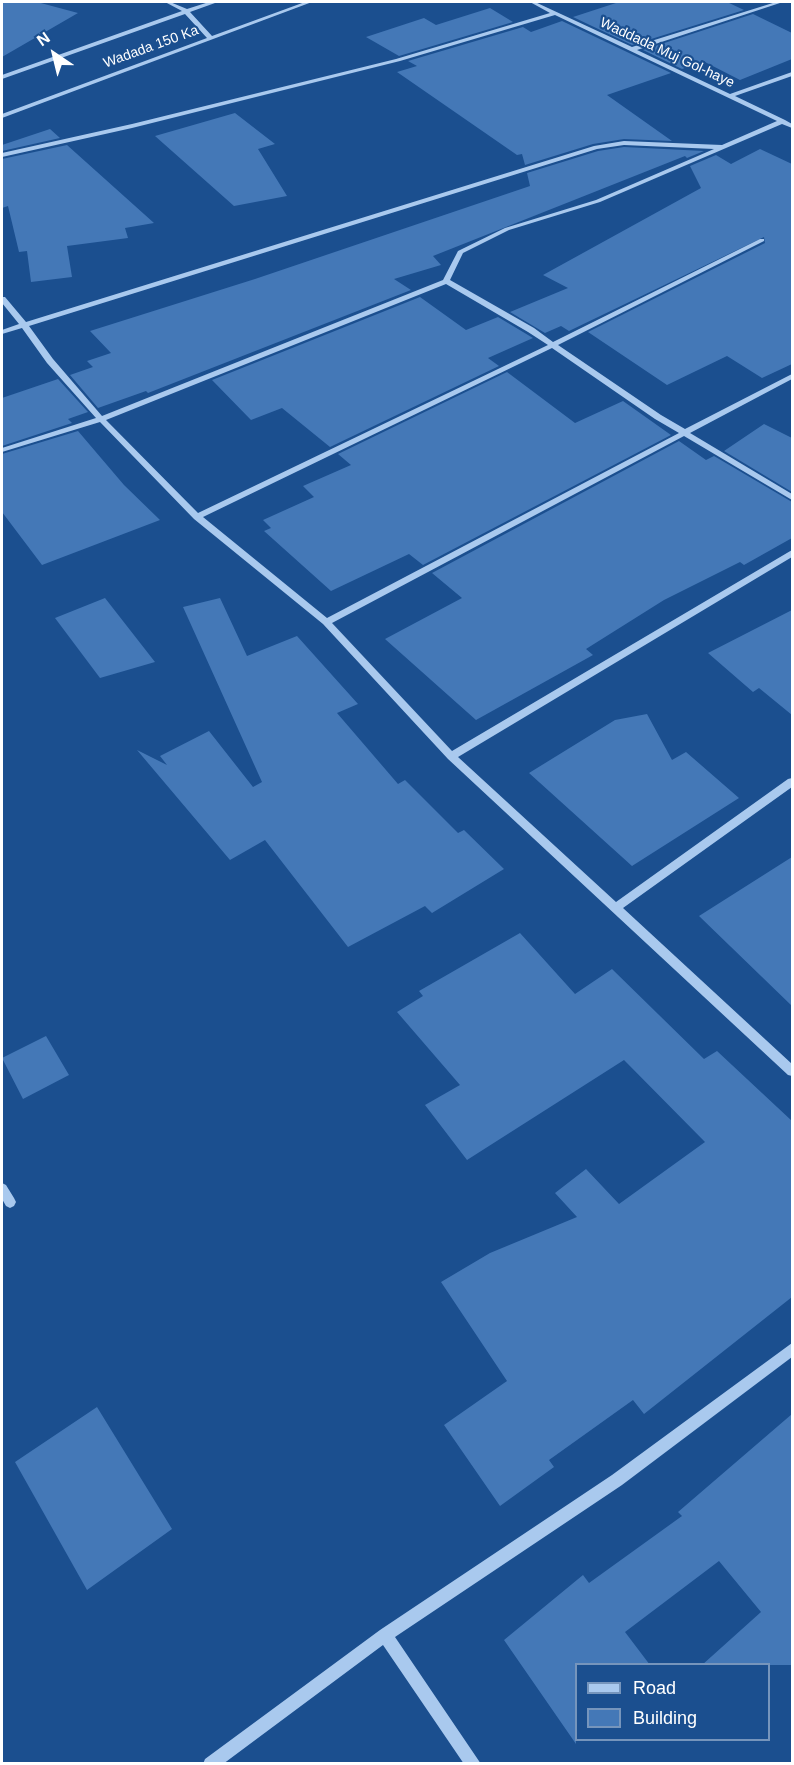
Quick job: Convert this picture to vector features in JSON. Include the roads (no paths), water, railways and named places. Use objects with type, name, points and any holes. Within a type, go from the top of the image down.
[{"type":"street","points":[[167,2],[186,11],[210,38]]},
{"type":"street","name":"Wadada 150 Ka","points":[[2,77],[213,2]]},
{"type":"street","name":"Wadada 150 Ka","points":[[2,116],[309,2]]},
{"type":"street","name":"Waddada Muj Gol-haye","points":[[532,2],[792,126]]},
{"type":"street","points":[[630,50],[780,2]]},
{"type":"street","points":[[2,155],[132,126],[386,63],[556,13]]},
{"type":"street","points":[[730,96],[792,74]]},
{"type":"street","points":[[2,450],[101,419],[446,281],[460,252],[507,229],[598,201],[783,121]]},
{"type":"street","points":[[2,332],[596,147],[624,143],[725,147]]},
{"type":"street","points":[[196,518],[553,345],[762,240]]},
{"type":"street","points":[[446,281],[553,345],[658,417],[688,432],[792,497]]},
{"type":"street","points":[[2,299],[50,361],[101,419],[196,518],[326,622],[451,756],[792,1071]]},
{"type":"street","points":[[326,622],[792,376]]},
{"type":"street","points":[[451,756],[792,553]]},
{"type":"street","points":[[617,907],[792,782]]},
{"type":"street","points":[[2,1189],[10,1202]]},
{"type":"street","points":[[210,1764],[385,1635],[617,1480],[792,1349]]},
{"type":"street","points":[[385,1635],[474,1764]]}]
